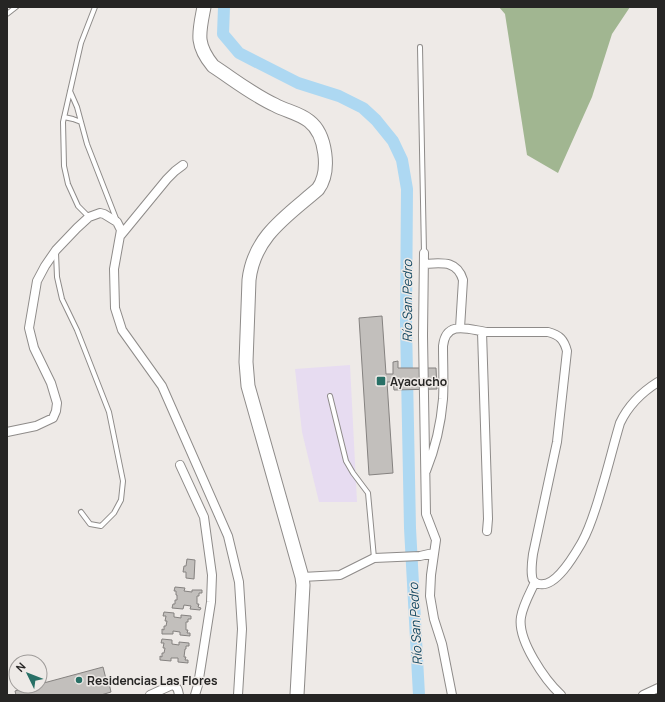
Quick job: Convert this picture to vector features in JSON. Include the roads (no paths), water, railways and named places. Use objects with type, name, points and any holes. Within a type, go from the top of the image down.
[{"type":"main road","points":[[204,7],[199,39],[207,59],[213,66],[258,96],[276,106],[309,120],[316,128],[322,140],[326,161],[322,184],[268,234],[257,251],[250,267],[249,280],[246,362],[248,386],[303,585],[297,695]]},
{"type":"street","points":[[121,235],[167,179],[184,165]]},
{"type":"street","points":[[7,432],[36,426],[53,418],[57,403],[51,383],[34,348],[28,328],[37,281],[56,250],[89,217],[100,213],[104,214],[120,225],[121,235],[114,269],[115,308],[122,330],[162,386],[228,536],[239,582],[242,629],[238,695]]},
{"type":"street","points":[[424,253],[423,336],[426,514],[436,540],[433,553],[430,596],[435,624],[442,644],[452,695]]},
{"type":"street","points":[[424,264],[448,263],[457,268],[462,275],[460,328]]},
{"type":"street","points":[[426,471],[433,454],[441,409],[444,338],[447,333],[460,328],[468,328],[482,332],[548,332],[561,337],[567,351],[557,442],[533,554],[532,577],[535,582],[544,585],[555,579],[564,569],[583,541],[594,514],[623,416],[641,394],[658,382]]},
{"type":"street","points":[[482,332],[488,519],[487,531]]},
{"type":"street","points":[[180,465],[204,517],[212,575],[211,602],[198,685],[195,695]]},
{"type":"street","points":[[302,577],[340,575],[374,558],[420,556],[433,553]]},
{"type":"street","points":[[535,582],[523,609],[520,623],[521,631],[534,660],[545,678],[561,695]]},
{"type":"street","points":[[150,695],[172,685],[176,686],[179,695]]},
{"type":"street","points":[[643,695],[658,688]]},
{"type":"lane","points":[[7,14],[16,7]]},
{"type":"lane","points":[[89,217],[78,206],[66,175],[63,129],[64,117],[82,42],[95,7]]},
{"type":"lane","points":[[420,47],[424,253]]},
{"type":"lane","points":[[70,91],[77,107],[86,144],[117,222]]},
{"type":"lane","points":[[64,117],[81,122]]},
{"type":"lane","points":[[56,250],[57,277],[62,299],[77,330],[110,412],[123,481],[121,500],[114,513],[101,526],[90,524],[81,512]]},
{"type":"lane","points":[[330,396],[346,461],[352,473],[368,493],[374,558]]},
{"type":"waterway","name":"Río San Pedro","points":[[224,7],[223,34],[239,53],[298,83],[339,96],[363,108],[376,120],[393,141],[402,160],[407,189],[406,323],[410,528],[419,695]]},
{"type":"place","name":"Ayacucho","points":[[381,381]]},
{"type":"place","name":"Residencias Las Flores","points":[[79,680]]}]
